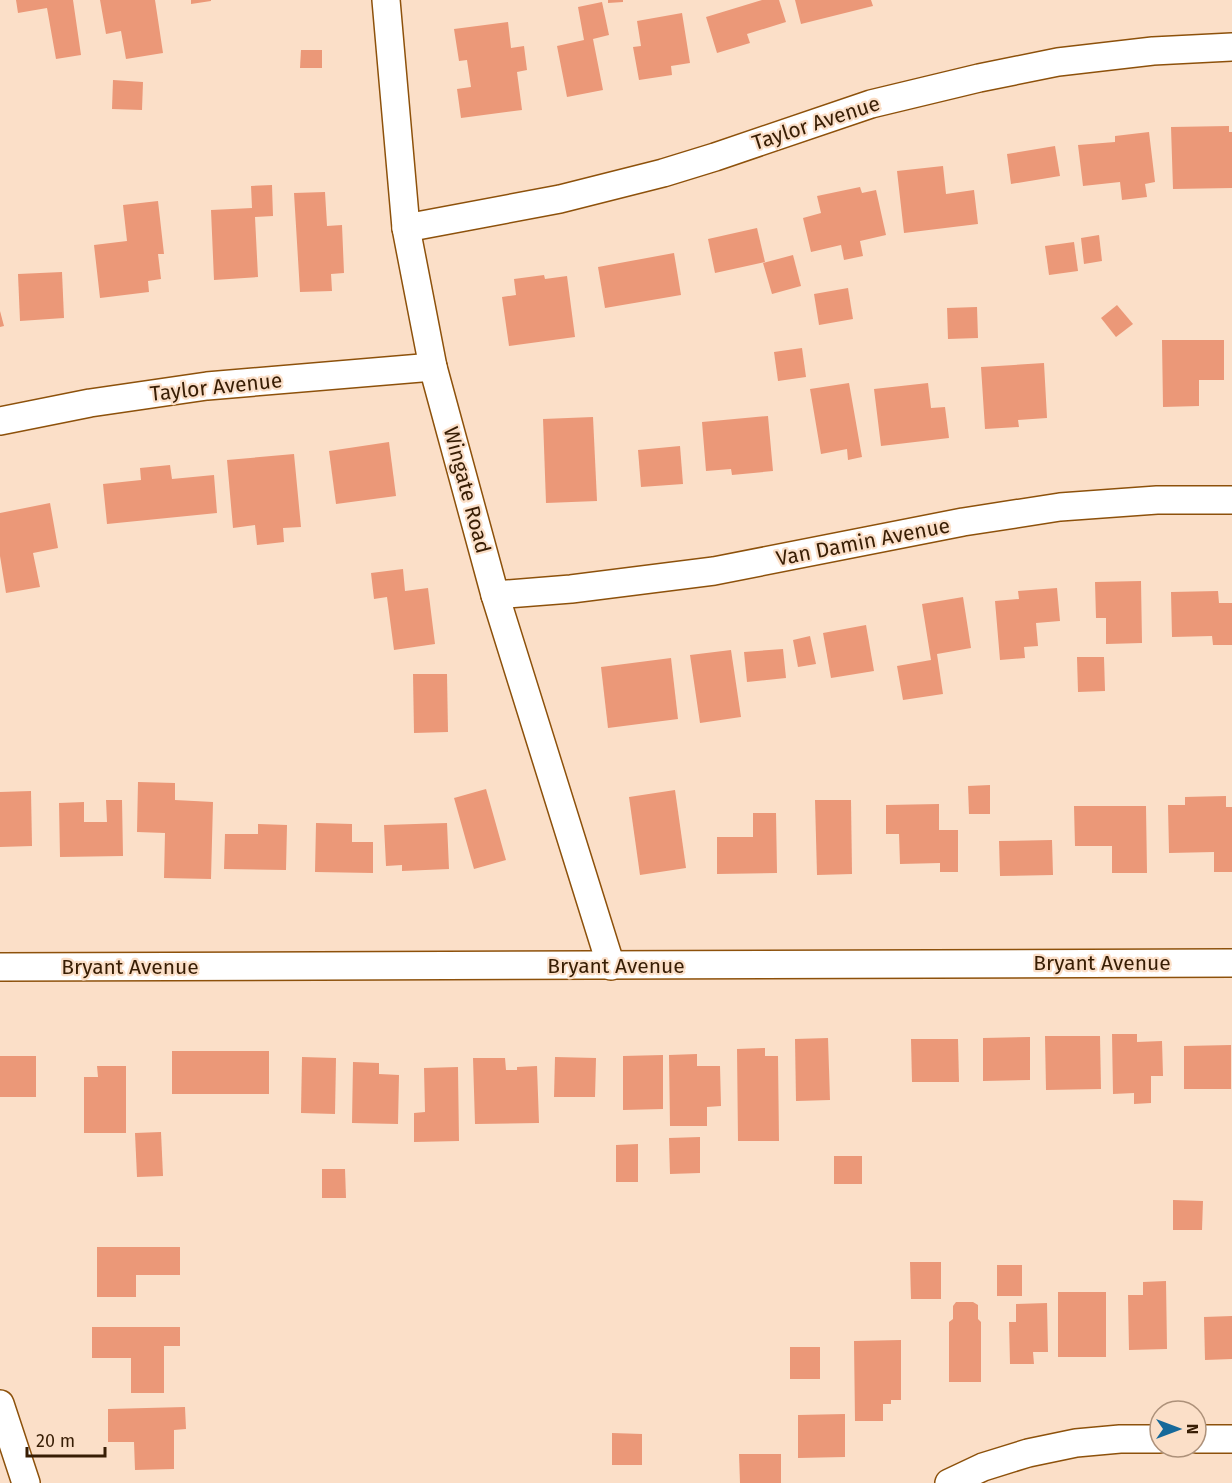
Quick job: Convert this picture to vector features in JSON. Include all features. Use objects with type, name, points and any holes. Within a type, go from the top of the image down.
[{"type":"street","name":"Wingate Road","points":[[386,0],[406,228],[433,367],[495,595],[611,966]]},
{"type":"street","name":"Taylor Avenue","points":[[406,228],[560,199],[663,173],[871,104],[979,78],[1070,61],[1153,51],[1232,47]]},
{"type":"street","name":"Taylor Avenue","points":[[0,421],[90,403],[207,386],[433,367]]},
{"type":"street","name":"Van Damin Avenue","points":[[495,595],[613,584],[714,571],[963,522],[1060,507],[1156,500],[1232,500]]},
{"type":"street","name":"Bryant Avenue","points":[[0,967],[1232,963]]},
{"type":"street","points":[[0,1404],[26,1483]]},
{"type":"street","points":[[949,1483],[984,1467],[1028,1453],[1076,1443],[1148,1439]]},
{"type":"street","points":[[1208,1439],[1232,1439]]},
{"type":"building","points":[[16,0],[73,0],[81,55],[56,59],[47,8],[18,13]]},
{"type":"building","points":[[100,0],[155,0],[163,53],[126,59],[121,31],[106,34]]},
{"type":"building","points":[[191,0],[211,0],[211,1],[191,4]]},
{"type":"building","points":[[608,0],[623,0],[623,2],[608,3]]},
{"type":"building","points":[[762,0],[779,0],[786,22],[747,34],[750,43],[717,53],[706,17]]},
{"type":"building","points":[[795,0],[871,0],[873,6],[801,24]]},
{"type":"building","points":[[602,2],[609,35],[593,39],[603,90],[567,97],[557,46],[584,40],[578,7]]},
{"type":"building","points":[[682,13],[690,63],[671,66],[672,75],[639,80],[633,47],[641,46],[637,21]]},
{"type":"building","points":[[508,22],[511,48],[524,46],[527,70],[517,72],[522,110],[461,118],[457,89],[471,87],[467,60],[459,61],[454,29]]},
{"type":"building","points":[[301,50],[322,50],[322,68],[300,68]]},
{"type":"building","points":[[113,80],[143,82],[142,110],[112,109]]},
{"type":"building","points":[[1229,126],[1229,132],[1232,132],[1232,188],[1173,189],[1171,127]]},
{"type":"building","points":[[1149,132],[1155,182],[1145,184],[1147,197],[1122,200],[1120,182],[1083,186],[1078,145],[1115,142],[1115,136]]},
{"type":"building","points":[[1055,146],[1060,176],[1011,184],[1007,154]]},
{"type":"building","points":[[943,166],[946,194],[974,190],[978,224],[904,233],[897,171]]},
{"type":"building","points":[[272,185],[273,216],[255,217],[258,277],[214,280],[211,210],[252,208],[251,186]]},
{"type":"building","points":[[860,187],[862,193],[876,190],[886,235],[860,241],[863,256],[844,260],[841,245],[811,252],[803,218],[821,213],[817,196]]},
{"type":"building","points":[[325,192],[327,226],[342,225],[344,273],[331,274],[332,291],[300,292],[294,193]]},
{"type":"building","points":[[158,201],[164,254],[158,254],[161,279],[148,281],[149,292],[100,298],[94,245],[127,241],[123,205]]},
{"type":"building","points":[[757,228],[765,262],[715,273],[708,239]]},
{"type":"building","points":[[1099,235],[1102,261],[1084,264],[1081,238]]},
{"type":"building","points":[[1074,242],[1078,271],[1049,275],[1045,246]]},
{"type":"building","points":[[674,253],[681,295],[605,308],[598,267]]},
{"type":"building","points":[[793,255],[801,286],[772,294],[763,263]]},
{"type":"building","points":[[62,272],[64,318],[20,321],[18,274]]},
{"type":"building","points":[[544,275],[545,279],[567,276],[575,337],[509,346],[502,297],[516,295],[514,279]]},
{"type":"building","points":[[848,288],[853,319],[819,325],[814,294]]},
{"type":"building","points":[[1117,305],[1133,324],[1116,337],[1101,318]]},
{"type":"building","points":[[977,307],[978,338],[948,339],[947,308]]},
{"type":"building","points":[[0,311],[4,326],[0,327]]},
{"type":"building","points":[[1162,340],[1224,340],[1224,380],[1199,380],[1199,406],[1163,407]]},
{"type":"building","points":[[802,348],[806,377],[778,381],[774,352]]},
{"type":"building","points":[[1044,363],[1047,418],[1018,420],[1019,427],[985,429],[981,367]]},
{"type":"building","points":[[849,383],[862,457],[848,460],[847,449],[821,454],[810,389]]},
{"type":"building","points":[[928,383],[931,408],[945,407],[949,438],[881,446],[874,389]]},
{"type":"building","points":[[768,416],[773,471],[732,475],[731,469],[706,471],[702,422]]},
{"type":"building","points":[[593,417],[597,501],[546,503],[543,419]]},
{"type":"building","points":[[389,442],[396,496],[336,504],[329,451]]},
{"type":"building","points":[[680,446],[683,484],[641,487],[638,450]]},
{"type":"building","points":[[294,454],[301,527],[283,528],[284,542],[257,545],[255,525],[233,528],[227,460]]},
{"type":"building","points":[[170,465],[172,479],[214,475],[217,513],[107,524],[103,484],[141,480],[140,468]]},
{"type":"building","points":[[50,503],[58,548],[33,553],[40,587],[6,593],[0,556],[0,513]]},
{"type":"building","points":[[403,569],[405,591],[428,588],[435,644],[394,650],[387,597],[374,599],[371,573]]},
{"type":"building","points":[[1141,581],[1142,643],[1106,644],[1106,618],[1096,618],[1095,582]]},
{"type":"building","points":[[1057,588],[1060,621],[1036,623],[1038,646],[1024,647],[1025,658],[1000,660],[995,601],[1019,599],[1018,591]]},
{"type":"building","points":[[1218,591],[1219,603],[1232,603],[1232,645],[1213,645],[1212,636],[1172,637],[1171,592]]},
{"type":"building","points":[[963,597],[971,648],[937,654],[943,694],[903,700],[897,666],[931,660],[922,604]]},
{"type":"building","points":[[866,625],[874,671],[831,678],[823,633]]},
{"type":"building","points":[[810,636],[816,664],[798,667],[793,640]]},
{"type":"building","points":[[783,649],[786,678],[747,682],[744,652]]},
{"type":"building","points":[[731,650],[741,717],[700,723],[690,655]]},
{"type":"building","points":[[1077,657],[1104,657],[1105,691],[1078,692]]},
{"type":"building","points":[[671,658],[678,719],[608,728],[601,667]]},
{"type":"building","points":[[413,674],[447,674],[448,732],[414,733]]},
{"type":"building","points":[[138,782],[175,783],[175,800],[213,802],[211,879],[164,878],[165,833],[137,832]]},
{"type":"building","points":[[990,785],[990,814],[969,814],[968,786]]},
{"type":"building","points":[[486,789],[506,860],[474,869],[454,798]]},
{"type":"building","points":[[675,790],[686,868],[640,875],[629,797]]},
{"type":"building","points":[[31,791],[32,846],[0,847],[0,792]]},
{"type":"building","points":[[1226,796],[1226,807],[1232,807],[1232,872],[1214,872],[1214,852],[1169,853],[1168,805],[1185,805],[1185,797]]},
{"type":"building","points":[[106,800],[122,800],[123,856],[60,857],[59,803],[84,802],[84,822],[107,822]]},
{"type":"building","points":[[815,800],[851,800],[852,874],[817,875]]},
{"type":"building","points":[[939,804],[939,830],[958,830],[958,872],[940,872],[940,863],[900,864],[899,834],[886,834],[886,805]]},
{"type":"building","points":[[1074,806],[1146,806],[1147,873],[1112,873],[1112,846],[1075,846]]},
{"type":"building","points":[[753,813],[776,813],[777,873],[717,874],[717,837],[753,837]]},
{"type":"building","points":[[316,823],[352,824],[352,842],[373,842],[373,873],[315,872]]},
{"type":"building","points":[[447,823],[449,869],[402,871],[402,865],[386,866],[384,825]]},
{"type":"building","points":[[258,824],[287,825],[286,870],[224,869],[225,834],[258,834]]},
{"type":"building","points":[[1052,840],[1053,875],[1000,876],[999,841]]},
{"type":"building","points":[[1112,1034],[1137,1034],[1137,1042],[1162,1041],[1163,1076],[1151,1076],[1151,1103],[1134,1104],[1134,1093],[1113,1094]]},
{"type":"building","points":[[1045,1036],[1100,1036],[1101,1089],[1046,1090]]},
{"type":"building","points":[[1030,1037],[1030,1080],[983,1081],[983,1038]]},
{"type":"building","points":[[828,1038],[830,1100],[796,1101],[795,1039]]},
{"type":"building","points":[[911,1039],[958,1039],[959,1082],[912,1082]]},
{"type":"building","points":[[1231,1045],[1231,1089],[1184,1089],[1184,1046]]},
{"type":"building","points":[[765,1048],[765,1056],[778,1056],[779,1141],[738,1141],[737,1049]]},
{"type":"building","points":[[172,1051],[269,1051],[269,1094],[172,1094]]},
{"type":"building","points":[[697,1054],[697,1066],[720,1066],[721,1106],[707,1107],[707,1126],[670,1126],[669,1055]]},
{"type":"building","points":[[663,1055],[663,1109],[623,1110],[623,1056]]},
{"type":"building","points":[[0,1056],[36,1056],[36,1097],[0,1097]]},
{"type":"building","points":[[302,1057],[336,1058],[335,1114],[301,1113]]},
{"type":"building","points":[[555,1057],[596,1058],[595,1097],[554,1097]]},
{"type":"building","points":[[473,1058],[505,1058],[506,1070],[537,1066],[539,1123],[475,1124]]},
{"type":"building","points":[[353,1062],[379,1063],[379,1074],[399,1075],[398,1124],[352,1123]]},
{"type":"building","points":[[97,1066],[126,1066],[126,1133],[84,1133],[84,1077],[98,1077]]},
{"type":"building","points":[[458,1067],[459,1141],[414,1142],[414,1113],[425,1112],[424,1068]]},
{"type":"building","points":[[161,1132],[163,1176],[137,1177],[135,1133]]},
{"type":"building","points":[[700,1137],[700,1173],[670,1174],[669,1138]]},
{"type":"building","points":[[638,1144],[638,1182],[616,1182],[616,1145]]},
{"type":"building","points":[[834,1156],[862,1156],[862,1184],[834,1184]]},
{"type":"building","points":[[322,1169],[345,1169],[346,1198],[322,1198]]},
{"type":"building","points":[[1173,1200],[1203,1201],[1202,1230],[1173,1230]]},
{"type":"building","points":[[97,1247],[180,1247],[180,1275],[136,1275],[136,1297],[97,1297]]},
{"type":"building","points":[[910,1262],[941,1262],[941,1299],[911,1299]]},
{"type":"building","points":[[997,1265],[1022,1265],[1022,1296],[997,1296]]},
{"type":"building","points":[[1166,1281],[1167,1349],[1129,1350],[1128,1295],[1143,1295],[1143,1282]]},
{"type":"building","points":[[1058,1292],[1106,1292],[1106,1357],[1058,1357]]},
{"type":"building","points":[[956,1302],[973,1302],[978,1305],[978,1319],[981,1322],[981,1382],[949,1382],[949,1322],[953,1319],[953,1306]]},
{"type":"building","points":[[1047,1303],[1048,1352],[1033,1352],[1034,1364],[1010,1364],[1009,1322],[1016,1322],[1016,1304]]},
{"type":"building","points":[[1232,1316],[1232,1359],[1205,1360],[1204,1317]]},
{"type":"building","points":[[92,1327],[180,1327],[180,1346],[164,1346],[164,1393],[131,1393],[131,1358],[92,1358]]},
{"type":"building","points":[[901,1340],[901,1400],[891,1400],[891,1404],[883,1404],[883,1421],[855,1421],[854,1341]]},
{"type":"building","points":[[790,1347],[820,1347],[820,1379],[790,1379]]},
{"type":"building","points":[[185,1407],[186,1429],[174,1430],[174,1469],[135,1470],[134,1442],[108,1442],[108,1409]]},
{"type":"building","points":[[845,1414],[845,1457],[798,1458],[798,1415]]},
{"type":"building","points":[[612,1433],[642,1434],[642,1465],[612,1465]]},
{"type":"building","points":[[739,1454],[781,1454],[781,1483],[740,1483]]}]
